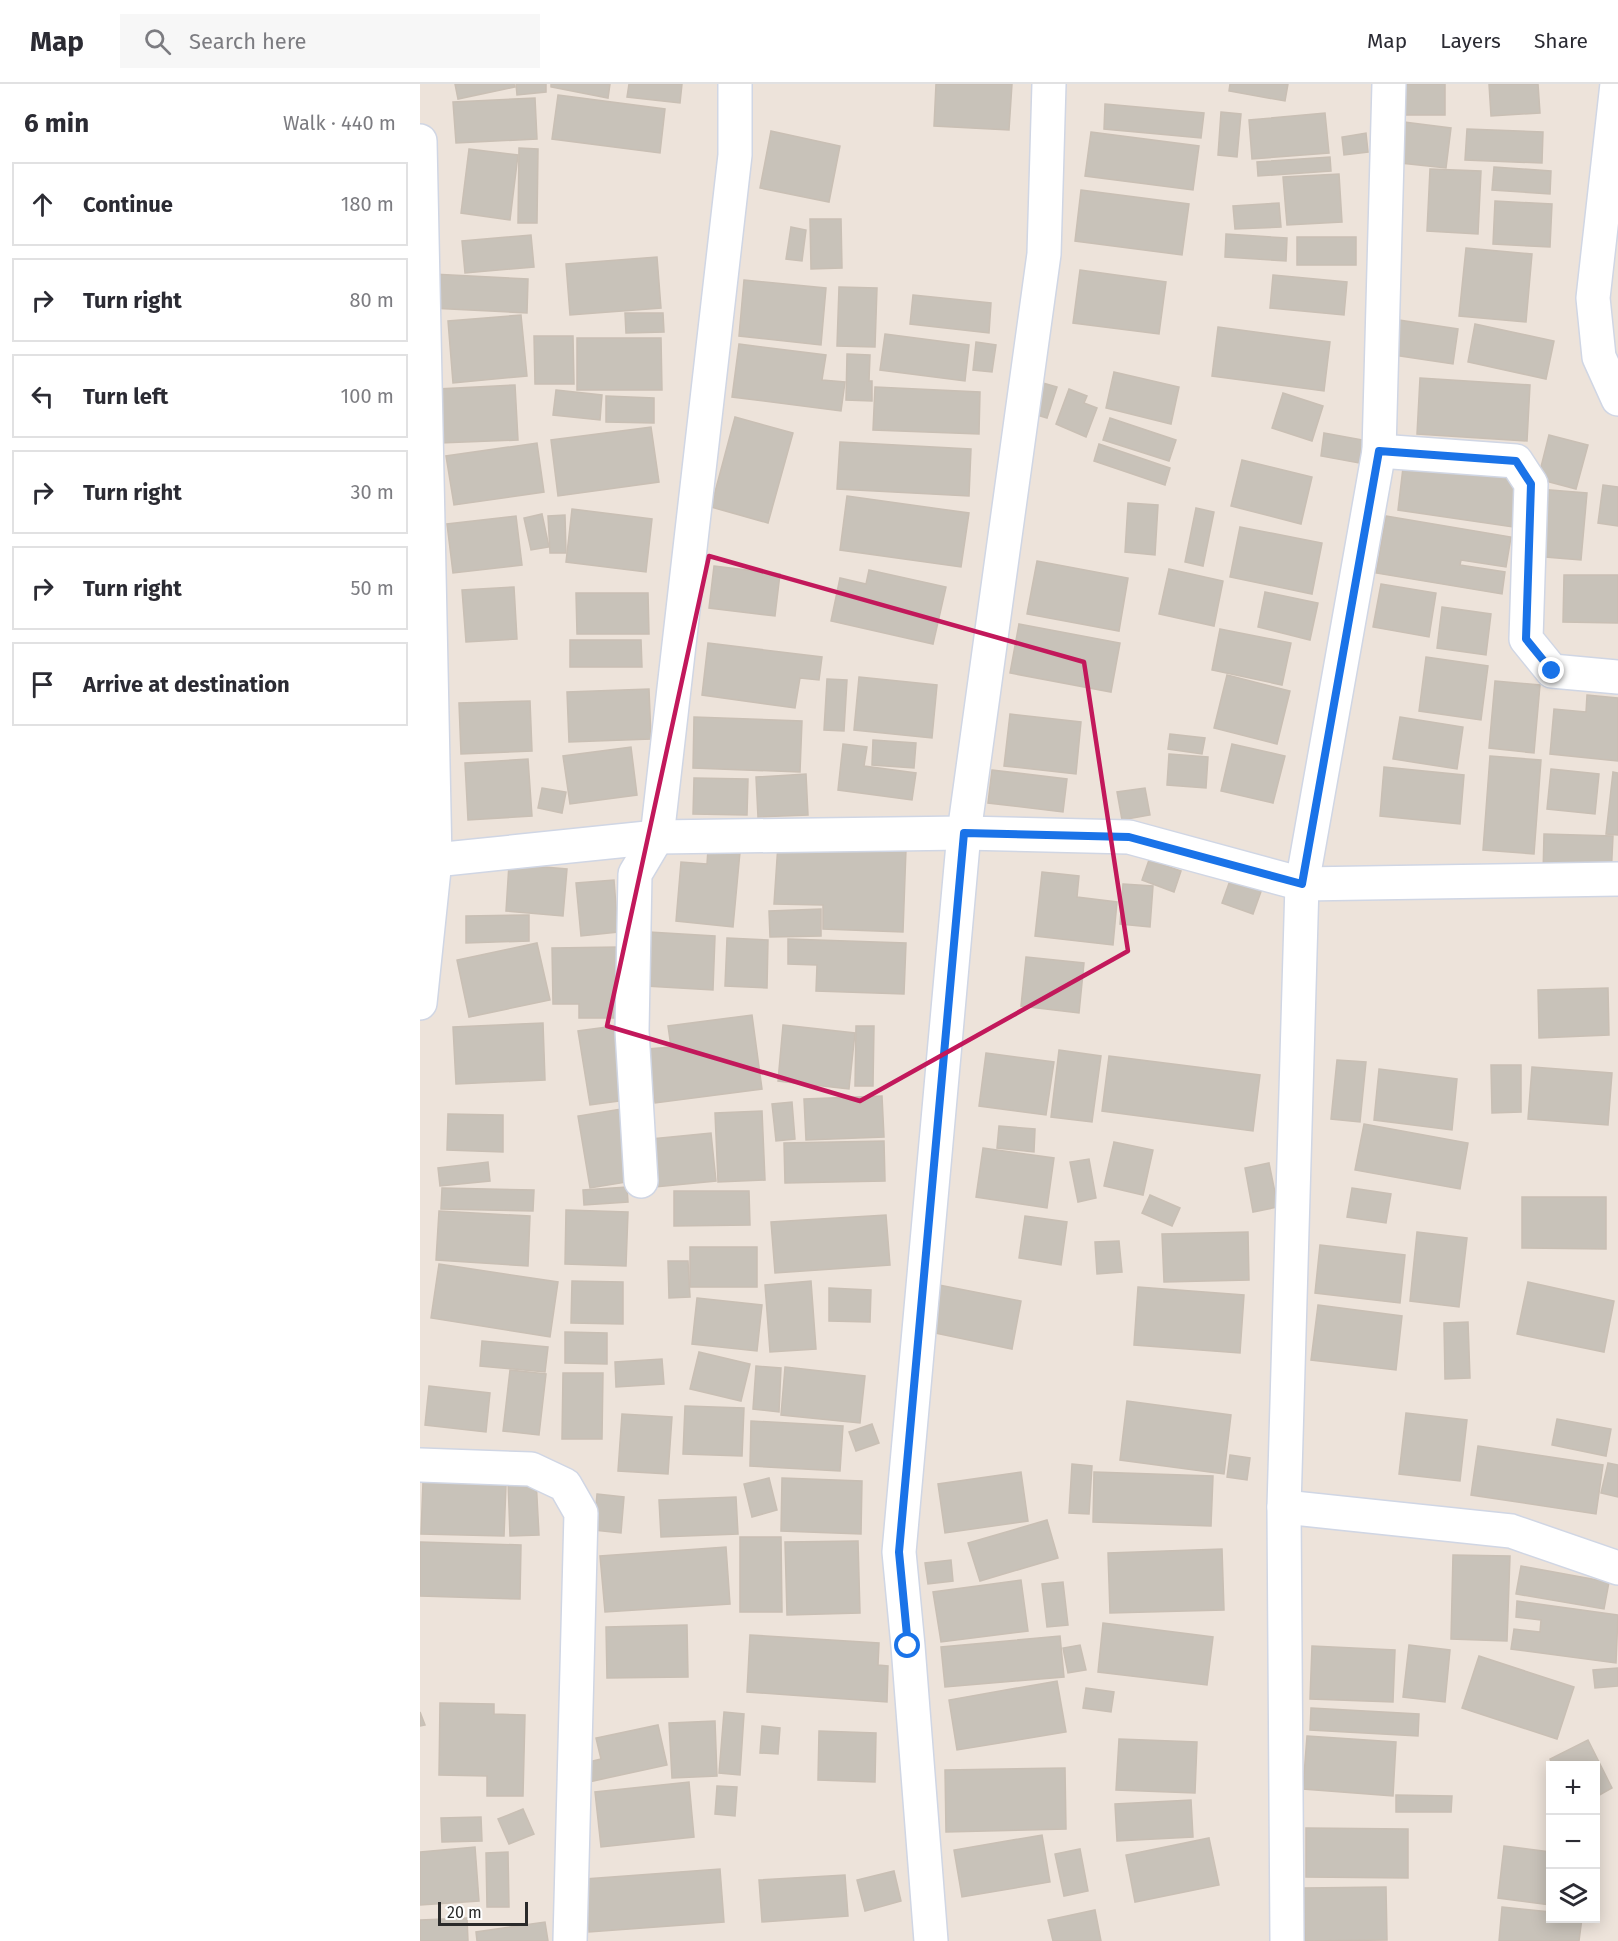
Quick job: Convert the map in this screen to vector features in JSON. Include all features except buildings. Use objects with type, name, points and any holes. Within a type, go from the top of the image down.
[{"type":"street","points":[[641,1181],[632,1031],[635,874],[657,837],[735,155],[735,84]]},
{"type":"street","points":[[931,1941],[899,1552],[964,833],[1044,254],[1049,84]]},
{"type":"street","points":[[1287,1941],[1284,1507],[1302,884],[1379,451],[1389,84]]},
{"type":"street","points":[[1617,84],[1593,298],[1599,357],[1618,399]]},
{"type":"street","points":[[420,141],[435,860],[420,1003]]},
{"type":"street","points":[[1379,451],[1516,461],[1531,484],[1526,639],[1552,671],[1618,677]]},
{"type":"street","points":[[435,860],[657,837],[964,833],[1129,837],[1302,884],[1618,879]]},
{"type":"street","points":[[420,1465],[531,1469],[565,1485],[580,1513],[570,1941]]},
{"type":"street","points":[[1284,1507],[1510,1531],[1618,1568]]},
{"type":"highlighted area","points":[[709,556],[1084,662],[1128,951],[860,1101],[607,1026]]},
{"type":"route","points":[[908,1646],[899,1552],[964,833],[1129,837],[1302,884],[1379,451],[1516,461],[1531,484],[1526,639],[1552,671]]}]
